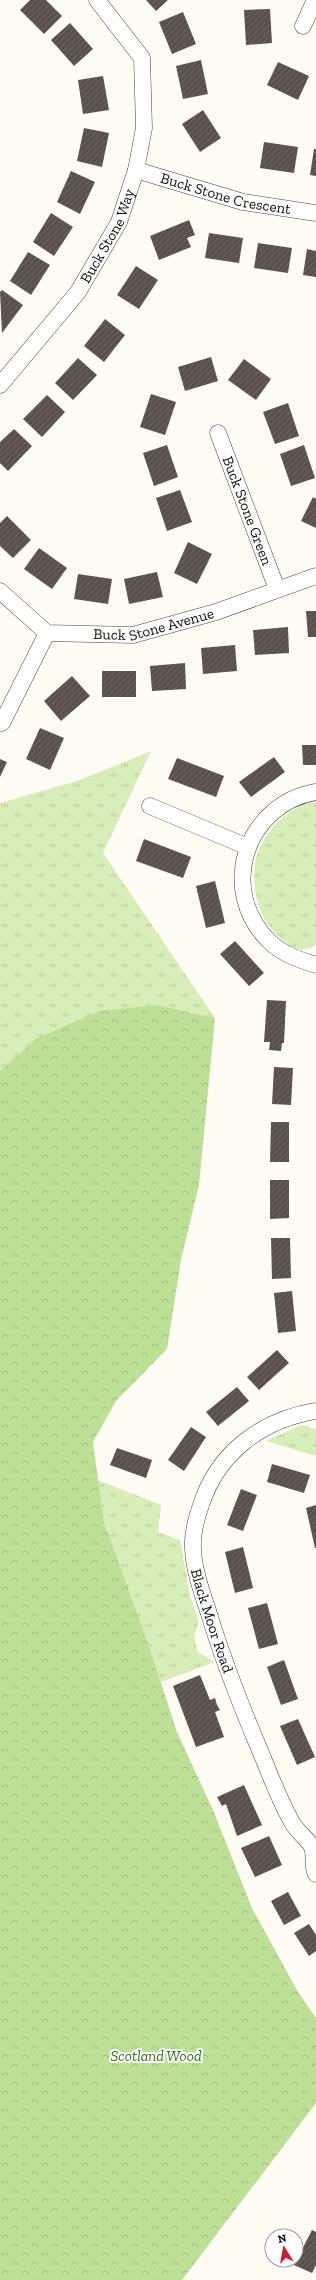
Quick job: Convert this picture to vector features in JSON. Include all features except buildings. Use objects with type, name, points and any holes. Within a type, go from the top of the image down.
[{"type":"street","name":"Buck Stone Way","points":[[0,385],[78,292],[119,222],[136,170],[144,128],[142,58],[97,0]]},
{"type":"street","points":[[303,26],[315,0]]},
{"type":"street","name":"Buck Stone Crescent","points":[[136,170],[243,202],[316,213]]},
{"type":"street","name":"Buck Stone Green","points":[[218,433],[277,589]]},
{"type":"street","name":"Buck Stone Avenue","points":[[47,633],[133,635],[216,612],[316,576]]},
{"type":"street","points":[[0,591],[47,633],[2,723]]},
{"type":"street","points":[[316,792],[300,795],[274,809],[255,832],[244,860],[243,890],[252,918],[270,942],[295,958],[316,965]]},
{"type":"street","points":[[150,806],[248,847]]},
{"type":"street","name":"Black Moor Road","points":[[316,1411],[282,1419],[261,1429],[241,1443],[229,1455],[213,1476],[204,1494],[193,1533],[193,1550],[207,1607],[233,1686],[270,1776],[294,1825],[314,1845],[314,1870],[316,1874]]},
{"type":"green space","points":[[151,751],[103,853],[215,1018],[157,1005],[0,1071],[0,803],[77,781]]},
{"type":"green space","points":[[316,802],[316,944],[309,949],[301,949],[284,941],[276,934],[264,919],[256,894],[254,869],[262,843],[278,821],[298,807]]},
{"type":"green space","name":"Scotland Wood","points":[[157,1005],[215,1018],[199,1185],[181,1260],[167,1349],[116,1401],[93,1442],[104,1522],[150,1649],[177,1732],[213,1810],[252,1908],[298,1992],[316,2018],[316,2103],[182,2280],[0,2280],[0,1071],[36,1039],[99,1011]]},
{"type":"green space","points":[[301,1425],[308,1426],[316,1430],[316,1456],[266,1441]]},
{"type":"green space","points":[[98,1480],[161,1505],[158,1532],[180,1540],[190,1595],[199,1622],[194,1636],[198,1652],[215,1662],[161,1682],[104,1522]]}]
